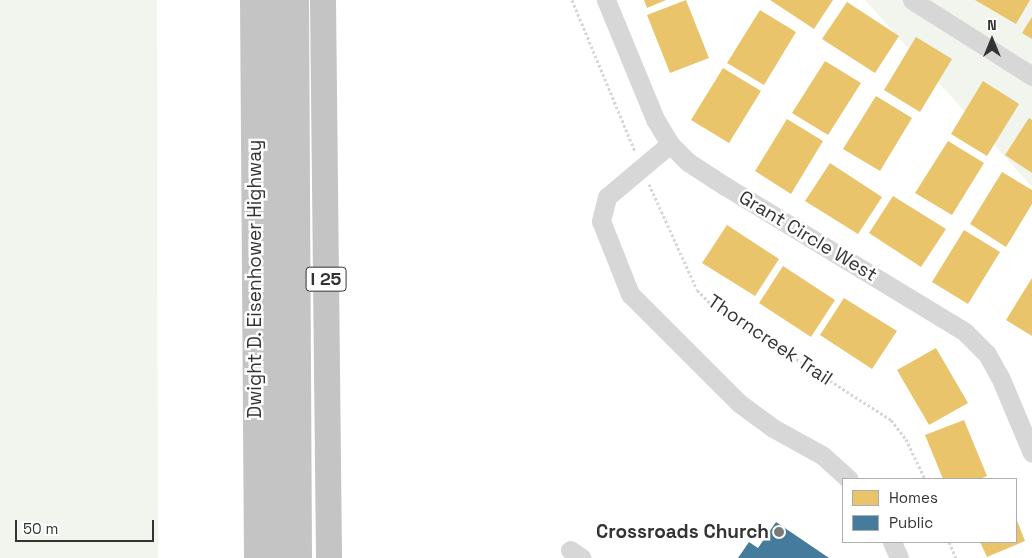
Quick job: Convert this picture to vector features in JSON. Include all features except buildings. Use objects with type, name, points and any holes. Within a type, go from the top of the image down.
[{"type":"highway","name":"Dwight D. Eisenhower Highway","points":[[253,0],[257,558]]},
{"type":"highway","points":[[274,0],[278,558]]},
{"type":"highway","points":[[296,0],[299,558]]},
{"type":"highway","name":"I 25","points":[[323,0],[329,558]]},
{"type":"street","name":"Grant Circle West","points":[[606,0],[656,119],[670,144],[688,162],[965,332],[986,354],[1000,377],[1032,453]]},
{"type":"street","points":[[912,0],[1032,76]]},
{"type":"street","points":[[670,144],[607,197],[601,221],[630,294],[739,403],[774,428],[822,455],[848,478]]},
{"type":"street","points":[[892,543],[899,558]]},
{"type":"path","points":[[572,0],[638,158]]},
{"type":"path","name":"Thorncreek Trail","points":[[646,176],[697,290],[712,305],[891,420],[906,439],[925,478]]},
{"type":"path","points":[[949,543],[956,558]]},
{"type":"shaded area","points":[[0,0],[157,0],[158,558],[0,558]]},
{"type":"shaded area","points":[[865,0],[1032,0],[1032,187]]},
{"type":"place","name":"Crossroads Church","points":[[779,532]]}]
